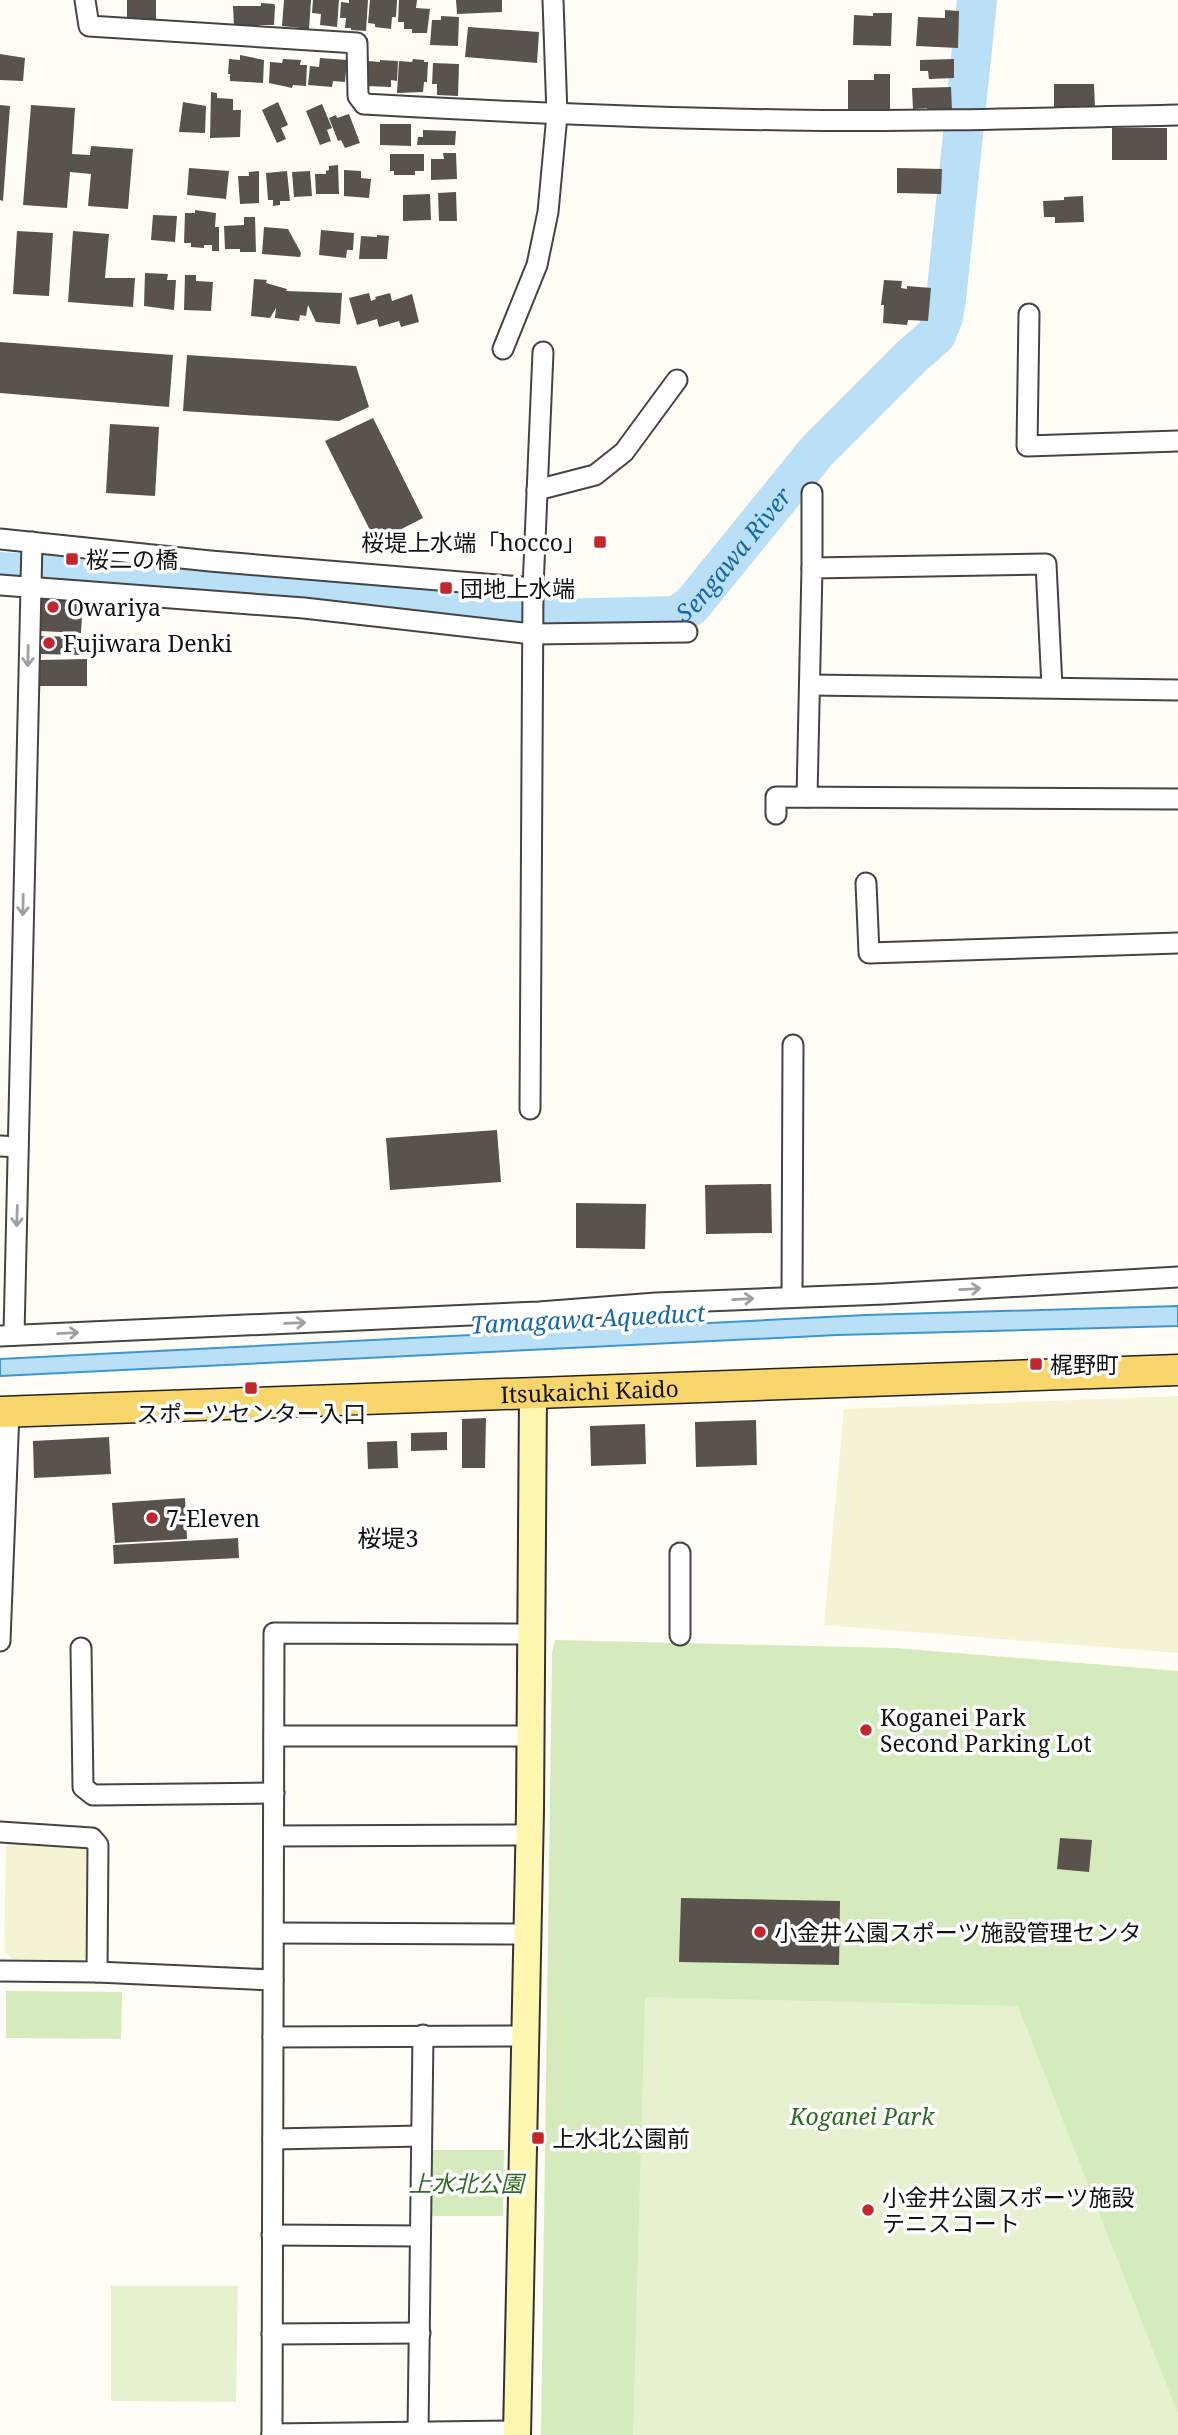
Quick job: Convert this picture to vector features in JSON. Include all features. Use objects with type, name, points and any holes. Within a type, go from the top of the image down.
[{"type":"main road","name":"Itsukaichi Kaido","points":[[4,1412],[1178,1370]]},
{"type":"street","points":[[85,0],[89,26],[357,43],[358,96],[364,104],[557,115],[789,120],[963,120],[1178,114]]},
{"type":"street","points":[[503,349],[537,265],[548,212],[557,115],[553,0]]},
{"type":"street","points":[[1028,314],[1027,446],[1178,441]]},
{"type":"street","points":[[530,1109],[532,594],[544,352]]},
{"type":"street","points":[[537,490],[595,475],[625,452],[677,380]]},
{"type":"street","points":[[807,797],[812,493]]},
{"type":"street","points":[[0,540],[532,594]]},
{"type":"street","points":[[32,542],[9,1147],[7,1336],[539,1312],[656,1303],[884,1294],[1178,1277]]},
{"type":"street","points":[[812,568],[1046,564],[1052,687]]},
{"type":"street","points":[[0,585],[304,608],[532,634],[687,632]]},
{"type":"street","points":[[810,685],[1178,690]]},
{"type":"street","points":[[776,814],[776,797],[1178,799]]},
{"type":"street","points":[[866,883],[869,953],[1178,943]]},
{"type":"street","points":[[792,1297],[793,1045]]},
{"type":"street","points":[[531,1634],[274,1633],[272,2435],[517,2433],[529,1835],[531,1634],[533,1393]]},
{"type":"street","points":[[0,1641],[4,1412]]},
{"type":"street","points":[[680,1553],[680,1635]]},
{"type":"street","points":[[81,1648],[83,1787],[93,1795],[274,1793]]},
{"type":"street","points":[[274,1737],[530,1736]]},
{"type":"street","points":[[0,1832],[93,1838],[99,1845],[97,1972]]},
{"type":"street","points":[[274,1836],[529,1835]]},
{"type":"street","points":[[274,1933],[527,1934]]},
{"type":"street","points":[[0,1971],[97,1972],[273,1980]]},
{"type":"street","points":[[418,2433],[423,2035]]},
{"type":"street","points":[[273,2037],[525,2036]]},
{"type":"street","points":[[273,2138],[421,2136]]},
{"type":"street","points":[[272,2235],[421,2236]]},
{"type":"street","points":[[272,2334],[420,2333]]},
{"type":"shaded area","points":[[1178,1396],[1178,1653],[824,1625],[844,1409]]},
{"type":"shaded area","points":[[10,1843],[83,1846],[89,1853],[85,1957],[79,1962],[12,1959],[4,1950],[6,1846]]},
{"type":"green space","name":"Koganei Park","points":[[555,1640],[895,1648],[1178,1671],[1178,2435],[541,2435],[552,1653]]},
{"type":"green space","points":[[6,1991],[122,1992],[121,2039],[6,2038]]},
{"type":"green space","name":"小金井公園スポーツ施設 テニスコート","points":[[645,1997],[1018,2006],[1178,2414],[1178,2435],[633,2435]]},
{"type":"green space","name":"上水北公園","points":[[430,2150],[504,2150],[503,2216],[429,2216]]},
{"type":"green space","points":[[111,2286],[238,2286],[236,2402],[111,2401]]},
{"type":"water","points":[[1178,1306],[1178,1326],[837,1335],[0,1376],[0,1359],[866,1315]]},
{"type":"building","points":[[127,0],[156,0],[156,20],[127,19]]},
{"type":"building","points":[[284,0],[311,0],[309,29],[282,26]]},
{"type":"building","points":[[313,0],[339,0],[337,27],[320,25],[321,14],[312,13]]},
{"type":"building","points":[[349,0],[368,0],[366,31],[345,28],[346,18],[340,18],[341,2],[349,3]]},
{"type":"building","points":[[370,0],[397,0],[396,17],[392,17],[391,29],[375,27],[375,24],[368,23]]},
{"type":"building","points":[[399,0],[417,0],[416,8],[430,9],[427,33],[412,33],[412,29],[404,29],[404,22],[398,22]]},
{"type":"building","points":[[456,0],[502,0],[502,12],[457,14]]},
{"type":"building","points":[[261,3],[274,4],[274,25],[259,25],[259,29],[234,27],[233,6],[261,6]]},
{"type":"building","points":[[945,10],[959,11],[958,48],[916,46],[918,17],[945,18]]},
{"type":"building","points":[[873,13],[892,13],[891,46],[853,45],[854,15],[873,16]]},
{"type":"building","points":[[441,16],[459,17],[458,46],[430,45],[432,20],[441,20]]},
{"type":"building","points":[[468,27],[539,32],[537,63],[465,57]]},
{"type":"building","points":[[0,54],[25,58],[23,81],[0,80]]},
{"type":"building","points":[[240,55],[264,60],[263,83],[230,81],[229,59],[240,60]]},
{"type":"building","points":[[320,58],[347,60],[345,82],[333,81],[332,87],[308,85],[310,66],[319,67]]},
{"type":"building","points":[[283,59],[301,60],[300,65],[307,65],[306,86],[293,85],[292,88],[269,83],[270,62],[282,63]]},
{"type":"building","points":[[413,59],[428,62],[427,82],[424,82],[423,92],[397,93],[399,61],[412,62]]},
{"type":"building","points":[[954,59],[954,78],[929,79],[928,71],[920,71],[920,60]]},
{"type":"building","points":[[368,61],[398,61],[397,81],[391,80],[391,87],[366,86]]},
{"type":"building","points":[[433,63],[459,64],[458,96],[437,95],[437,84],[432,84]]},
{"type":"building","points":[[874,74],[890,74],[890,109],[848,109],[848,80],[874,80]]},
{"type":"building","points":[[1054,84],[1094,84],[1095,108],[1054,108]]},
{"type":"building","points":[[951,87],[952,110],[913,109],[912,88]]},
{"type":"building","points":[[211,92],[217,93],[217,98],[233,99],[233,110],[241,110],[240,137],[210,138]]},
{"type":"building","points":[[183,102],[206,106],[205,133],[179,132]]},
{"type":"building","points":[[278,102],[288,125],[281,128],[286,139],[277,143],[262,110]]},
{"type":"building","points":[[322,104],[332,128],[327,130],[331,141],[320,145],[306,111]]},
{"type":"building","points":[[0,105],[10,106],[3,201],[0,200]]},
{"type":"building","points":[[31,105],[75,108],[72,154],[90,155],[91,146],[133,149],[128,209],[88,206],[91,174],[70,172],[67,208],[23,205]]},
{"type":"building","points":[[349,114],[360,143],[345,148],[341,140],[338,141],[329,118]]},
{"type":"building","points":[[380,124],[411,124],[411,146],[380,145]]},
{"type":"building","points":[[1112,128],[1167,128],[1167,160],[1112,160]]},
{"type":"building","points":[[423,130],[456,131],[455,145],[417,145],[418,137],[423,137]]},
{"type":"building","points":[[443,153],[456,153],[457,179],[431,180],[431,159],[444,159]]},
{"type":"building","points":[[390,154],[424,154],[424,171],[415,171],[415,175],[394,175],[394,171],[390,171]]},
{"type":"building","points":[[338,165],[339,194],[316,194],[315,174],[326,174],[329,166]]},
{"type":"building","points":[[189,168],[229,171],[226,199],[187,195]]},
{"type":"building","points":[[897,168],[942,169],[941,194],[897,193]]},
{"type":"building","points":[[344,170],[361,171],[361,178],[371,179],[369,198],[344,196]]},
{"type":"building","points":[[259,171],[259,203],[240,204],[238,176],[249,176],[249,172]]},
{"type":"building","points":[[287,171],[290,201],[280,201],[280,205],[273,206],[273,200],[268,200],[266,173]]},
{"type":"building","points":[[310,171],[312,196],[294,197],[292,172]]},
{"type":"building","points":[[456,192],[457,221],[439,221],[438,193]]},
{"type":"building","points":[[430,194],[431,220],[403,221],[403,195]]},
{"type":"building","points":[[1083,196],[1084,222],[1055,223],[1055,217],[1044,217],[1043,201]]},
{"type":"building","points":[[195,210],[216,213],[219,251],[212,251],[212,245],[204,245],[204,248],[191,247],[191,243],[184,243],[185,213],[195,213]]},
{"type":"building","points":[[153,215],[177,216],[175,242],[151,240]]},
{"type":"building","points":[[244,217],[255,217],[256,252],[225,249],[224,226],[244,225]]},
{"type":"building","points":[[264,227],[288,229],[301,253],[300,257],[262,254]]},
{"type":"building","points":[[321,230],[354,233],[353,250],[347,250],[346,258],[319,255]]},
{"type":"building","points":[[17,231],[53,233],[49,296],[13,294]]},
{"type":"building","points":[[73,231],[109,234],[105,278],[135,278],[133,307],[68,302]]},
{"type":"building","points":[[361,236],[389,236],[387,259],[359,259]]},
{"type":"building","points":[[145,273],[168,274],[167,280],[176,280],[174,310],[144,306]]},
{"type":"building","points":[[185,275],[196,275],[196,281],[213,282],[211,311],[184,310]]},
{"type":"building","points":[[254,279],[267,280],[266,283],[287,289],[286,291],[342,293],[340,324],[316,322],[308,305],[306,316],[300,315],[299,321],[275,318],[276,308],[270,318],[251,316]]},
{"type":"building","points":[[884,280],[902,281],[901,288],[931,288],[928,321],[908,320],[907,325],[883,323],[884,305],[881,305]]},
{"type":"building","points":[[369,293],[371,301],[376,299],[375,297],[390,293],[392,301],[412,294],[419,322],[401,327],[399,321],[379,327],[377,319],[357,325],[349,298]]},
{"type":"building","points":[[0,342],[173,355],[169,407],[0,393]]},
{"type":"building","points":[[187,355],[356,366],[369,407],[339,421],[183,411]]},
{"type":"building","points":[[373,418],[423,518],[376,542],[325,441]]},
{"type":"building","points":[[110,424],[159,427],[155,496],[106,493]]},
{"type":"building","points":[[42,594],[83,596],[81,633],[40,631]]},
{"type":"building","points":[[40,636],[82,637],[82,655],[40,654]]},
{"type":"building","points":[[87,659],[87,686],[40,686],[40,660]]},
{"type":"building","points":[[497,1130],[501,1182],[390,1190],[386,1138]]},
{"type":"building","points":[[771,1184],[772,1233],[706,1234],[705,1185]]},
{"type":"building","points":[[576,1203],[646,1204],[645,1249],[576,1248]]},
{"type":"building","points":[[486,1418],[485,1468],[462,1468],[462,1419]]},
{"type":"building","points":[[756,1420],[757,1465],[696,1467],[695,1422]]},
{"type":"building","points":[[645,1424],[646,1464],[591,1466],[590,1426]]},
{"type":"building","points":[[447,1432],[447,1450],[411,1451],[411,1433]]},
{"type":"building","points":[[109,1437],[111,1474],[34,1478],[33,1441]]},
{"type":"building","points":[[397,1441],[398,1468],[368,1469],[367,1442]]},
{"type":"building","points":[[185,1498],[187,1539],[115,1543],[112,1503]]},
{"type":"building","points":[[238,1538],[239,1558],[114,1564],[113,1545]]},
{"type":"building","points":[[1060,1838],[1092,1840],[1089,1872],[1057,1869]]},
{"type":"building","name":"小金井公園スポーツ施設管理センタ","points":[[681,1898],[840,1901],[839,1965],[679,1962]]},
{"type":"waterway","name":"Sengawa River","points":[[0,572],[207,585],[556,619],[677,616],[692,605],[817,451],[936,335],[946,299],[977,0]]},
{"type":"place","name":"桜堤上水端「hocco」","points":[[600,542]]},
{"type":"place","name":"桜二の橋","points":[[72,559]]},
{"type":"place","name":"団地上水端","points":[[446,588]]},
{"type":"place","name":"Owariya","points":[[53,607]]},
{"type":"place","name":"Fujiwara Denki","points":[[49,643]]},
{"type":"place","name":"梶野町","points":[[1036,1364]]},
{"type":"place","name":"スポーツセンター入口","points":[[251,1388]]},
{"type":"place","name":"7-Eleven","points":[[152,1518]]},
{"type":"place","name":"Koganei Park Second Parking Lot","points":[[866,1730]]},
{"type":"place","name":"小金井公園スポーツ施設管理センタ","points":[[760,1932]]},
{"type":"place","name":"上水北公園前","points":[[538,2138]]},
{"type":"place","name":"小金井公園スポーツ施設 テニスコート","points":[[868,2210]]},
{"type":"district","name":"桜堤3","points":[[388,1537]]},
{"type":"water label","name":"Tamagawa Aqueduct","points":[[588,1318]]}]
